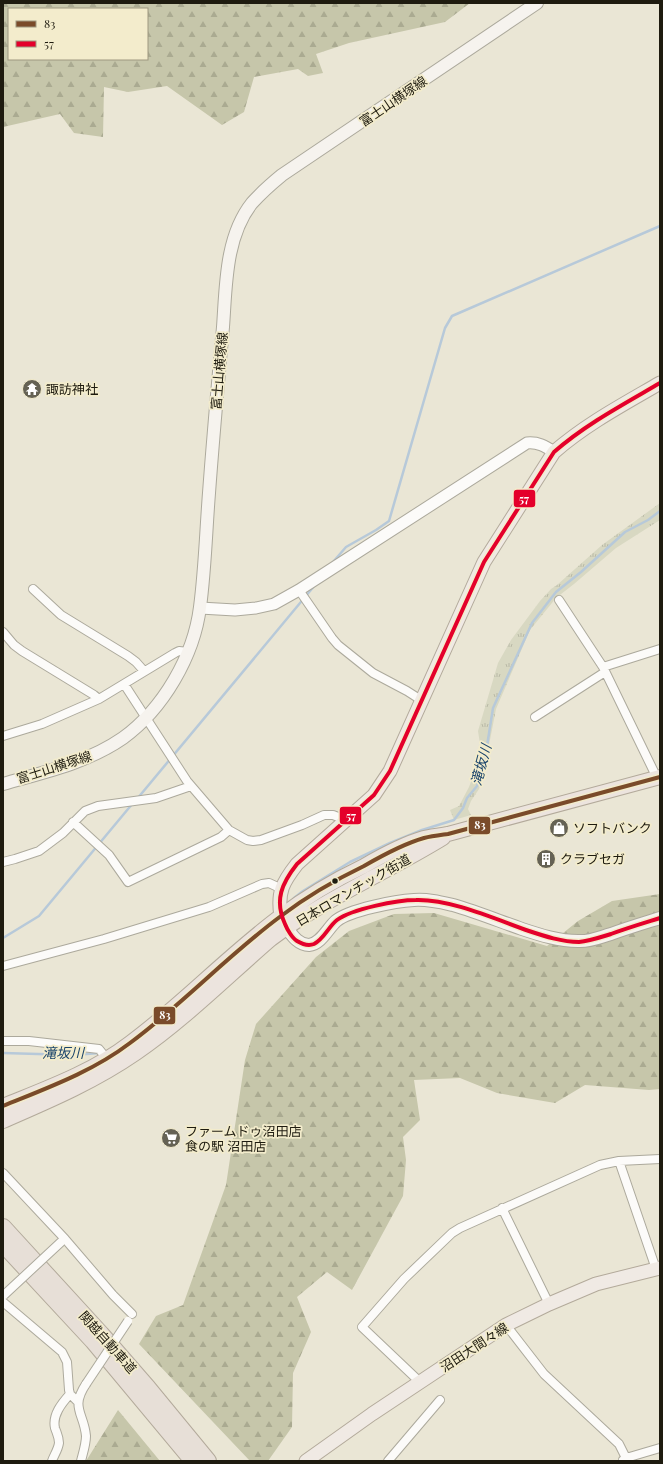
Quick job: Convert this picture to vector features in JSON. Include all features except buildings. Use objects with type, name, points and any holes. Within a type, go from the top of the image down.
[{"type":"highway","name":"日本ロマンチック街道","points":[[3,1106],[67,1080],[93,1068],[107,1059],[172,1010],[210,974],[354,871],[394,850],[425,838],[448,834],[658,778]]},
{"type":"highway","name":"日本ロマンチック街道","points":[[3,1121],[98,1077],[137,1052],[181,1018],[271,939],[283,922]]},
{"type":"highway","name":"関越自動車道","points":[[3,1227],[102,1334],[193,1461]]},
{"type":"highway","name":"関越自動車道","points":[[3,1244],[208,1461]]},
{"type":"main road","name":"富士山横塚線","points":[[3,784],[65,766],[96,754],[124,737],[155,708],[171,685],[188,652],[200,608],[228,267],[232,246],[244,215],[256,199],[282,176],[537,3]]},
{"type":"main road","points":[[660,383],[601,417],[569,439],[554,452],[484,562],[390,772],[383,784],[374,795],[297,864],[288,876],[282,889],[279,903],[283,922],[296,940],[307,945],[318,941],[336,920],[346,915],[386,904],[415,900],[442,902],[538,934],[579,942],[594,940],[660,918]]},
{"type":"main road","name":"沼田大間々線","points":[[306,1461],[372,1414],[421,1383],[506,1325],[549,1304],[596,1284],[658,1269]]},
{"type":"street","points":[[200,608],[235,610],[256,608],[274,604],[299,590],[527,443],[534,442],[542,444],[554,452]]},
{"type":"street","points":[[33,589],[62,615],[128,656],[144,671]]},
{"type":"street","points":[[299,590],[338,645],[373,673],[421,700]]},
{"type":"street","points":[[559,600],[604,669],[658,778]]},
{"type":"street","points":[[3,632],[22,651],[99,699]]},
{"type":"street","points":[[535,717],[604,669],[660,649]]},
{"type":"street","points":[[3,736],[42,724],[99,699],[175,653],[179,651],[188,652]]},
{"type":"street","points":[[124,684],[191,786],[229,830],[247,840],[253,841],[261,840],[302,825],[324,815],[333,815],[346,820]]},
{"type":"street","points":[[3,862],[39,851],[63,833],[85,811],[98,806],[156,798],[191,786]]},
{"type":"street","points":[[73,822],[109,855],[128,882],[221,838],[229,830]]},
{"type":"street","points":[[3,966],[104,940],[209,907],[262,884],[269,883],[282,889]]},
{"type":"street","points":[[3,1041],[29,1040],[99,1049],[107,1059]]},
{"type":"street","points":[[421,1383],[362,1327],[404,1280],[452,1233],[502,1208],[600,1165],[619,1161],[660,1159]]},
{"type":"street","points":[[619,1161],[658,1269]]},
{"type":"street","points":[[3,1172],[113,1295],[130,1318]]},
{"type":"street","points":[[502,1208],[549,1304]]},
{"type":"street","points":[[63,1240],[3,1298],[62,1352],[67,1362],[68,1386],[70,1394],[78,1402]]},
{"type":"street","points":[[81,1461],[86,1437],[78,1402],[82,1390],[130,1318],[136,1305]]},
{"type":"street","points":[[506,1325],[544,1374],[619,1444],[624,1460],[660,1448]]},
{"type":"street","points":[[52,1461],[59,1442],[59,1436],[55,1427],[55,1420],[64,1401],[70,1394]]},
{"type":"street","points":[[388,1461],[440,1400]]},
{"type":"green space","points":[[3,3],[470,3],[445,22],[349,43],[316,54],[323,73],[308,76],[298,69],[254,77],[244,112],[222,125],[167,86],[128,92],[104,87],[103,137],[74,133],[60,114],[3,127]]},
{"type":"green space","points":[[660,503],[660,520],[616,548],[556,598],[530,630],[496,709],[483,776],[479,789],[471,801],[468,809],[471,815],[454,820],[450,810],[459,806],[469,787],[479,760],[480,744],[478,731],[498,663],[511,640],[540,601],[551,589],[602,545]]},
{"type":"green space","points":[[660,894],[660,1089],[649,1090],[585,1085],[555,1103],[497,1093],[460,1078],[414,1080],[420,1120],[403,1137],[406,1160],[403,1196],[352,1290],[327,1272],[297,1297],[311,1332],[293,1373],[292,1427],[268,1461],[250,1461],[139,1344],[156,1316],[183,1305],[226,1185],[245,1060],[256,1024],[316,957],[349,931],[394,914],[434,913],[547,946],[578,921],[612,901]]},
{"type":"green space","points":[[118,1410],[160,1461],[86,1461]]},
{"type":"waterway","points":[[333,562],[346,547],[389,521],[445,328],[452,316],[660,226]]},
{"type":"waterway","name":"滝坂川","points":[[294,898],[350,862],[422,830],[454,820],[463,808],[467,798],[477,786],[484,765],[493,708],[532,623],[556,592],[581,572],[625,532],[648,520],[660,511]]},
{"type":"waterway","points":[[137,799],[315,585]]},
{"type":"waterway","points":[[3,938],[39,916],[133,803]]},
{"type":"waterway","name":"滝坂川","points":[[3,1053],[73,1055],[100,1053]]},
{"type":"transit line","name":"57","points":[[660,383],[592,423],[554,452],[484,562],[390,771],[374,795],[297,864],[287,878],[281,892],[280,899],[280,907],[288,931],[297,941],[308,945],[318,942],[334,923],[344,916],[375,906],[408,900],[430,901],[458,906],[541,935],[573,942],[595,939],[660,918]]},
{"type":"transit line","name":"83","points":[[3,1106],[69,1079],[100,1063],[150,1028],[242,947],[291,909],[332,883],[393,850],[424,838],[448,834],[660,777]]},
{"type":"place","name":"諏訪神社","points":[[32,389]]},
{"type":"place","name":"ソフトバンク","points":[[559,828]]},
{"type":"place","name":"クラブセガ","points":[[546,859]]},
{"type":"place","name":"ファームドゥ沼田店 食の駅 沼田店","points":[[171,1138]]}]
